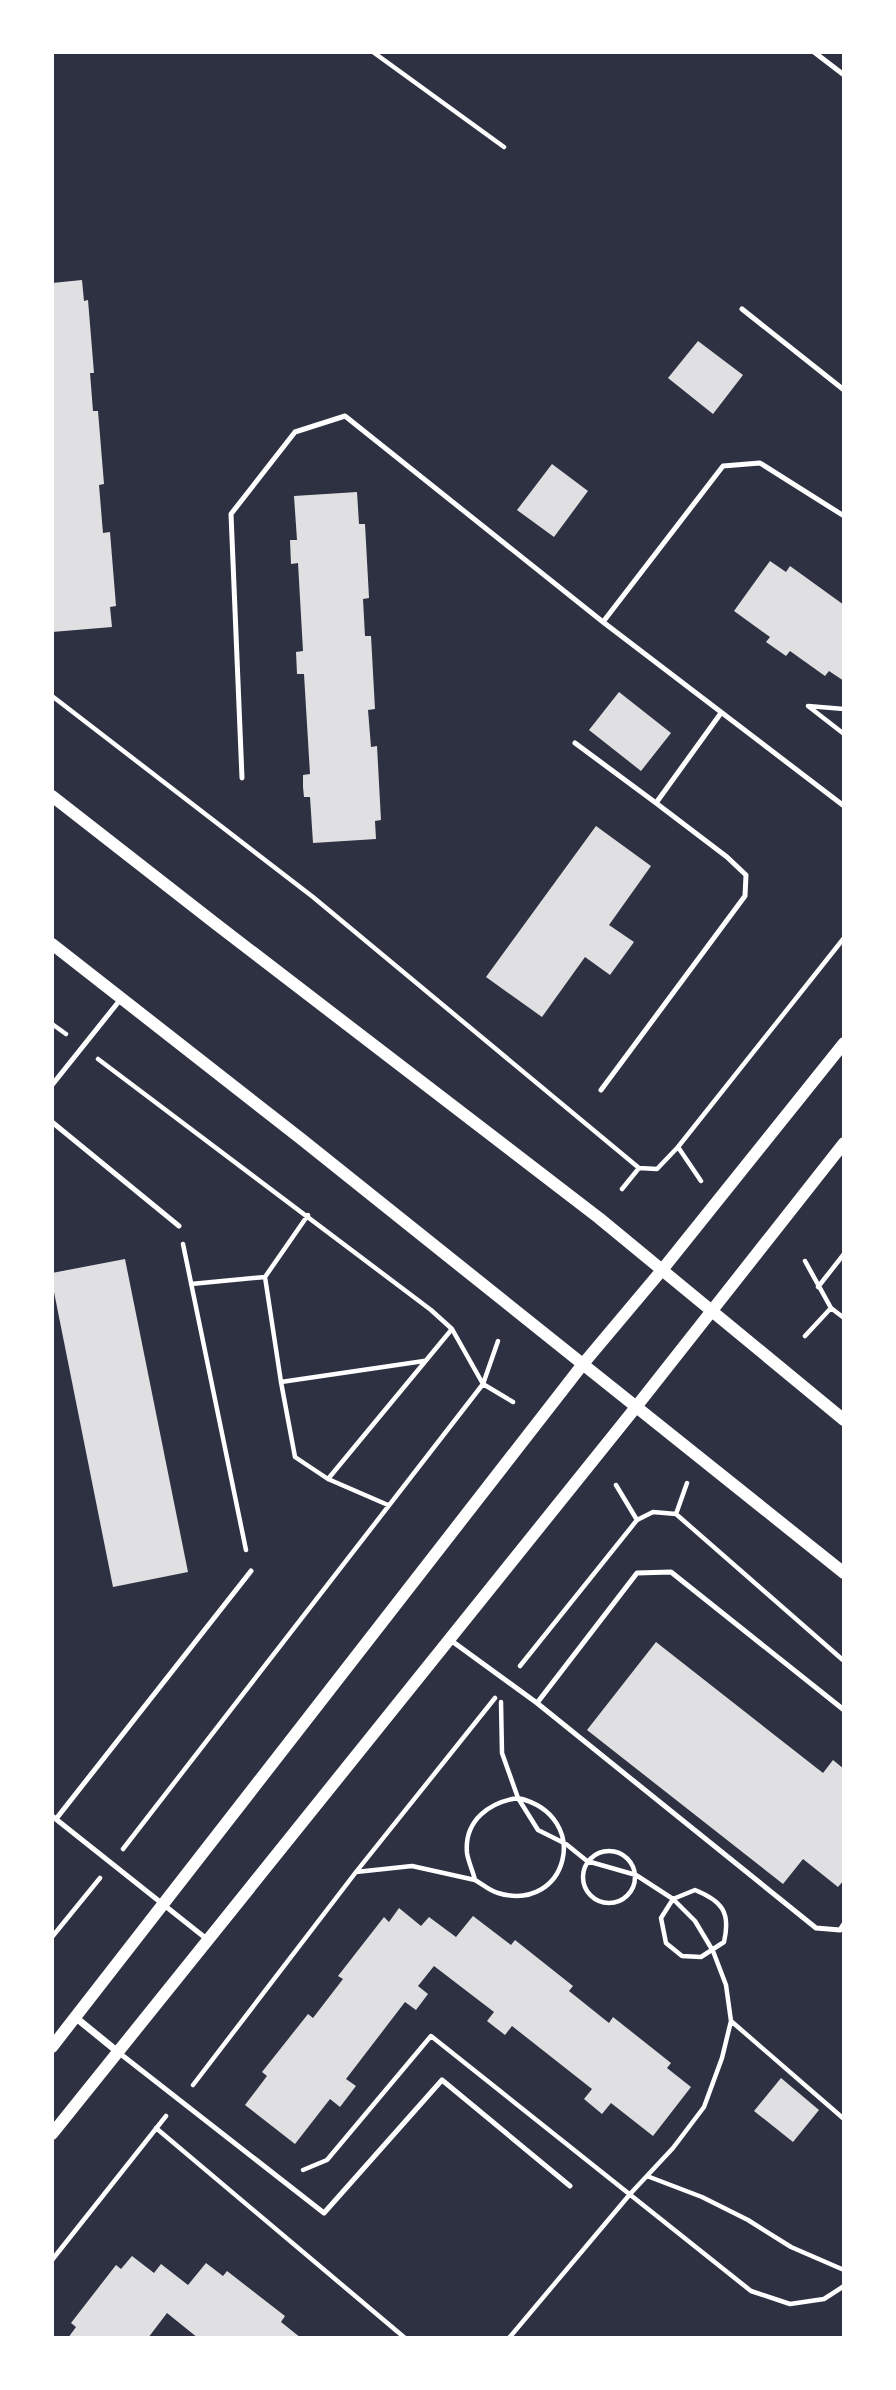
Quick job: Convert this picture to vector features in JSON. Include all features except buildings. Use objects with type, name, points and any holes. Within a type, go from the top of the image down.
[{"type":"street","points":[[52,796],[599,1217],[844,1420]]},
{"type":"street","points":[[52,944],[844,1573]]},
{"type":"street","points":[[52,2047],[583,1364],[844,1043]]},
{"type":"street","points":[[52,2134],[636,1407],[844,1143]]},
{"type":"street","points":[[75,2017],[118,2052]]},
{"type":"lane","points":[[814,52],[844,75]]},
{"type":"lane","points":[[742,309],[844,390]]},
{"type":"lane","points":[[242,778],[231,514],[295,432],[345,416],[603,622],[844,806]]},
{"type":"lane","points":[[603,622],[723,466],[760,463],[844,516]]},
{"type":"lane","points":[[656,803],[721,713]]},
{"type":"lane","points":[[575,743],[727,857],[746,875],[745,895],[601,1090]]},
{"type":"lane","points":[[52,1085],[122,998]]},
{"type":"lane","points":[[52,1122],[179,1226]]},
{"type":"lane","points":[[208,1940],[54,1817],[251,1571]]},
{"type":"lane","points":[[537,1703],[637,1573],[671,1572],[844,1710]]},
{"type":"lane","points":[[449,1639],[537,1703],[817,1928],[840,1930],[844,1924]]},
{"type":"lane","points":[[118,2052],[324,2213],[442,2080],[570,2186]]},
{"type":"path","points":[[373,52],[504,147]]},
{"type":"path","points":[[52,696],[313,897],[639,1168],[657,1168],[678,1147],[844,939]]},
{"type":"path","points":[[844,709],[808,706],[844,734]]},
{"type":"path","points":[[52,1024],[431,1310],[452,1329],[483,1384],[513,1402]]},
{"type":"path","points":[[678,1147],[702,1182]]},
{"type":"path","points":[[622,1189],[639,1168]]},
{"type":"path","points":[[308,1215],[265,1277],[295,1457],[328,1479],[388,1505]]},
{"type":"path","points":[[179,1226],[251,1571]]},
{"type":"path","points":[[818,1287],[844,1254]]},
{"type":"path","points":[[805,1261],[831,1308],[844,1318]]},
{"type":"path","points":[[191,1284],[265,1277]]},
{"type":"path","points":[[805,1336],[831,1308]]},
{"type":"path","points":[[328,1479],[452,1329]]},
{"type":"path","points":[[52,1937],[112,1864],[483,1384],[498,1341]]},
{"type":"path","points":[[281,1382],[425,1361]]},
{"type":"path","points":[[676,1514],[687,1483]]},
{"type":"path","points":[[616,1485],[637,1520]]},
{"type":"path","points":[[508,1682],[637,1520],[653,1512],[676,1514],[844,1661]]},
{"type":"path","points":[[52,2260],[193,2085],[356,1872],[501,1691],[502,1753],[518,1798],[538,1830],[566,1844],[587,1861],[636,1875],[673,1899],[695,1921],[713,1951],[726,1985],[731,2021],[722,2058],[704,2107],[673,2148],[509,2337]]},
{"type":"path","points":[[356,1872],[412,1866],[475,1880],[497,1893],[521,1897],[545,1888],[562,1865],[566,1844],[559,1826],[544,1808],[518,1798],[503,1800],[484,1809],[472,1827],[467,1851],[475,1880]]},
{"type":"path","points":[[599,1851],[616,1851],[631,1861],[636,1875],[633,1889],[625,1901],[605,1905],[586,1892],[582,1876],[587,1861],[599,1851]]},
{"type":"path","points":[[695,1890],[712,1897],[723,1909],[728,1924],[724,1942],[713,1951],[701,1957],[682,1956],[666,1943],[661,1918],[673,1899],[695,1890]]},
{"type":"path","points":[[731,2021],[844,2119]]},
{"type":"path","points":[[156,2128],[405,2337]]},
{"type":"path","points":[[647,2176],[702,2197],[748,2220],[790,2247],[844,2270]]}]
